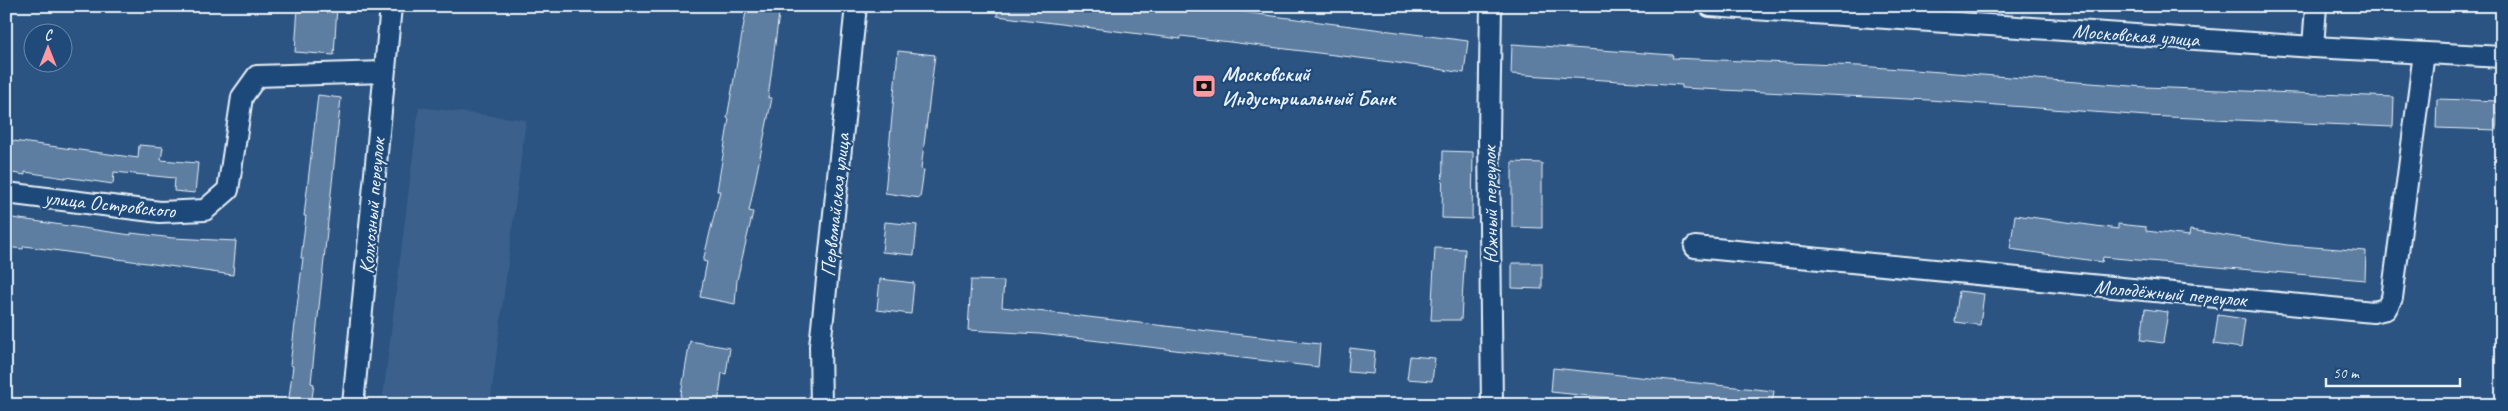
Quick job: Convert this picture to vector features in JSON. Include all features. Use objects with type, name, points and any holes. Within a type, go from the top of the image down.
[{"type":"street","name":"Колхозный переулок","points":[[352,405],[390,6]]},
{"type":"street","name":"Первомайская улица","points":[[821,405],[820,346],[856,6]]},
{"type":"street","name":"Южный переулок","points":[[1491,6],[1489,136],[1492,405]]},
{"type":"street","name":"Московская улица","points":[[1710,6],[2313,47],[2502,57]]},
{"type":"street","points":[[2313,47],[2316,6]]},
{"type":"street","name":"Молодёжный переулок","points":[[1695,247],[2373,312],[2386,308],[2392,298],[2424,53]]},
{"type":"street","name":"улица Островского","points":[[6,192],[160,212],[205,210],[228,190],[242,97],[257,76],[384,72]]},
{"type":"shaded area","points":[[419,107],[526,120],[490,405],[451,405],[383,396]]},
{"type":"building","points":[[298,6],[337,6],[334,55],[295,52]]},
{"type":"building","points":[[747,6],[780,6],[768,98],[772,98],[749,211],[753,212],[737,280],[735,304],[700,297],[707,262],[703,261],[720,191],[717,191],[729,119],[727,118]]},
{"type":"building","points":[[998,6],[1178,6],[1202,9],[1203,7],[1468,41],[1464,73],[1181,36],[1180,39],[997,16]]},
{"type":"building","points":[[1512,44],[1673,55],[1672,58],[1859,66],[2145,87],[2394,97],[2393,127],[2147,116],[1929,100],[1682,88],[1682,85],[1511,74]]},
{"type":"building","points":[[898,51],[935,55],[921,169],[924,170],[920,198],[885,193]]},
{"type":"building","points":[[318,95],[341,98],[311,383],[314,384],[311,405],[288,405],[293,366],[290,365],[303,258],[301,258],[306,216],[304,216]]},
{"type":"building","points":[[2437,99],[2498,101],[2497,130],[2436,128]]},
{"type":"building","points":[[6,140],[138,158],[139,145],[163,147],[161,160],[198,163],[195,193],[174,191],[175,178],[114,172],[113,184],[25,172],[25,175],[6,172]]},
{"type":"building","points":[[1443,151],[1473,152],[1472,219],[1442,218]]},
{"type":"building","points":[[1512,162],[1542,163],[1542,228],[1512,227]]},
{"type":"building","points":[[2015,215],[2118,229],[2118,224],[2146,227],[2146,231],[2189,236],[2190,230],[2287,245],[2366,251],[2365,280],[2103,257],[2102,262],[2010,249]]},
{"type":"building","points":[[6,217],[131,235],[131,233],[173,238],[236,241],[233,275],[24,246],[23,249],[6,247]]},
{"type":"building","points":[[885,222],[917,225],[914,255],[882,252]]},
{"type":"building","points":[[1435,248],[1465,249],[1461,320],[1431,320]]},
{"type":"building","points":[[1512,263],[1542,263],[1542,289],[1512,288]]},
{"type":"building","points":[[880,279],[914,283],[911,314],[877,310]]},
{"type":"building","points":[[971,280],[1004,281],[1002,307],[1320,344],[1318,367],[1040,334],[968,330]]},
{"type":"building","points":[[1959,291],[1984,294],[1980,325],[1955,322]]},
{"type":"building","points":[[2145,309],[2168,312],[2163,343],[2141,340]]},
{"type":"building","points":[[2218,315],[2245,319],[2241,348],[2214,344]]},
{"type":"building","points":[[690,341],[730,348],[726,374],[722,373],[718,405],[680,400]]},
{"type":"building","points":[[1350,348],[1375,351],[1373,374],[1348,372]]},
{"type":"building","points":[[1410,356],[1435,358],[1432,381],[1407,379]]},
{"type":"building","points":[[1553,368],[1774,391],[1772,405],[1689,405],[1551,392]]},
{"type":"place","name":"Московский Индустриальный Банк","points":[[1204,86]]}]
